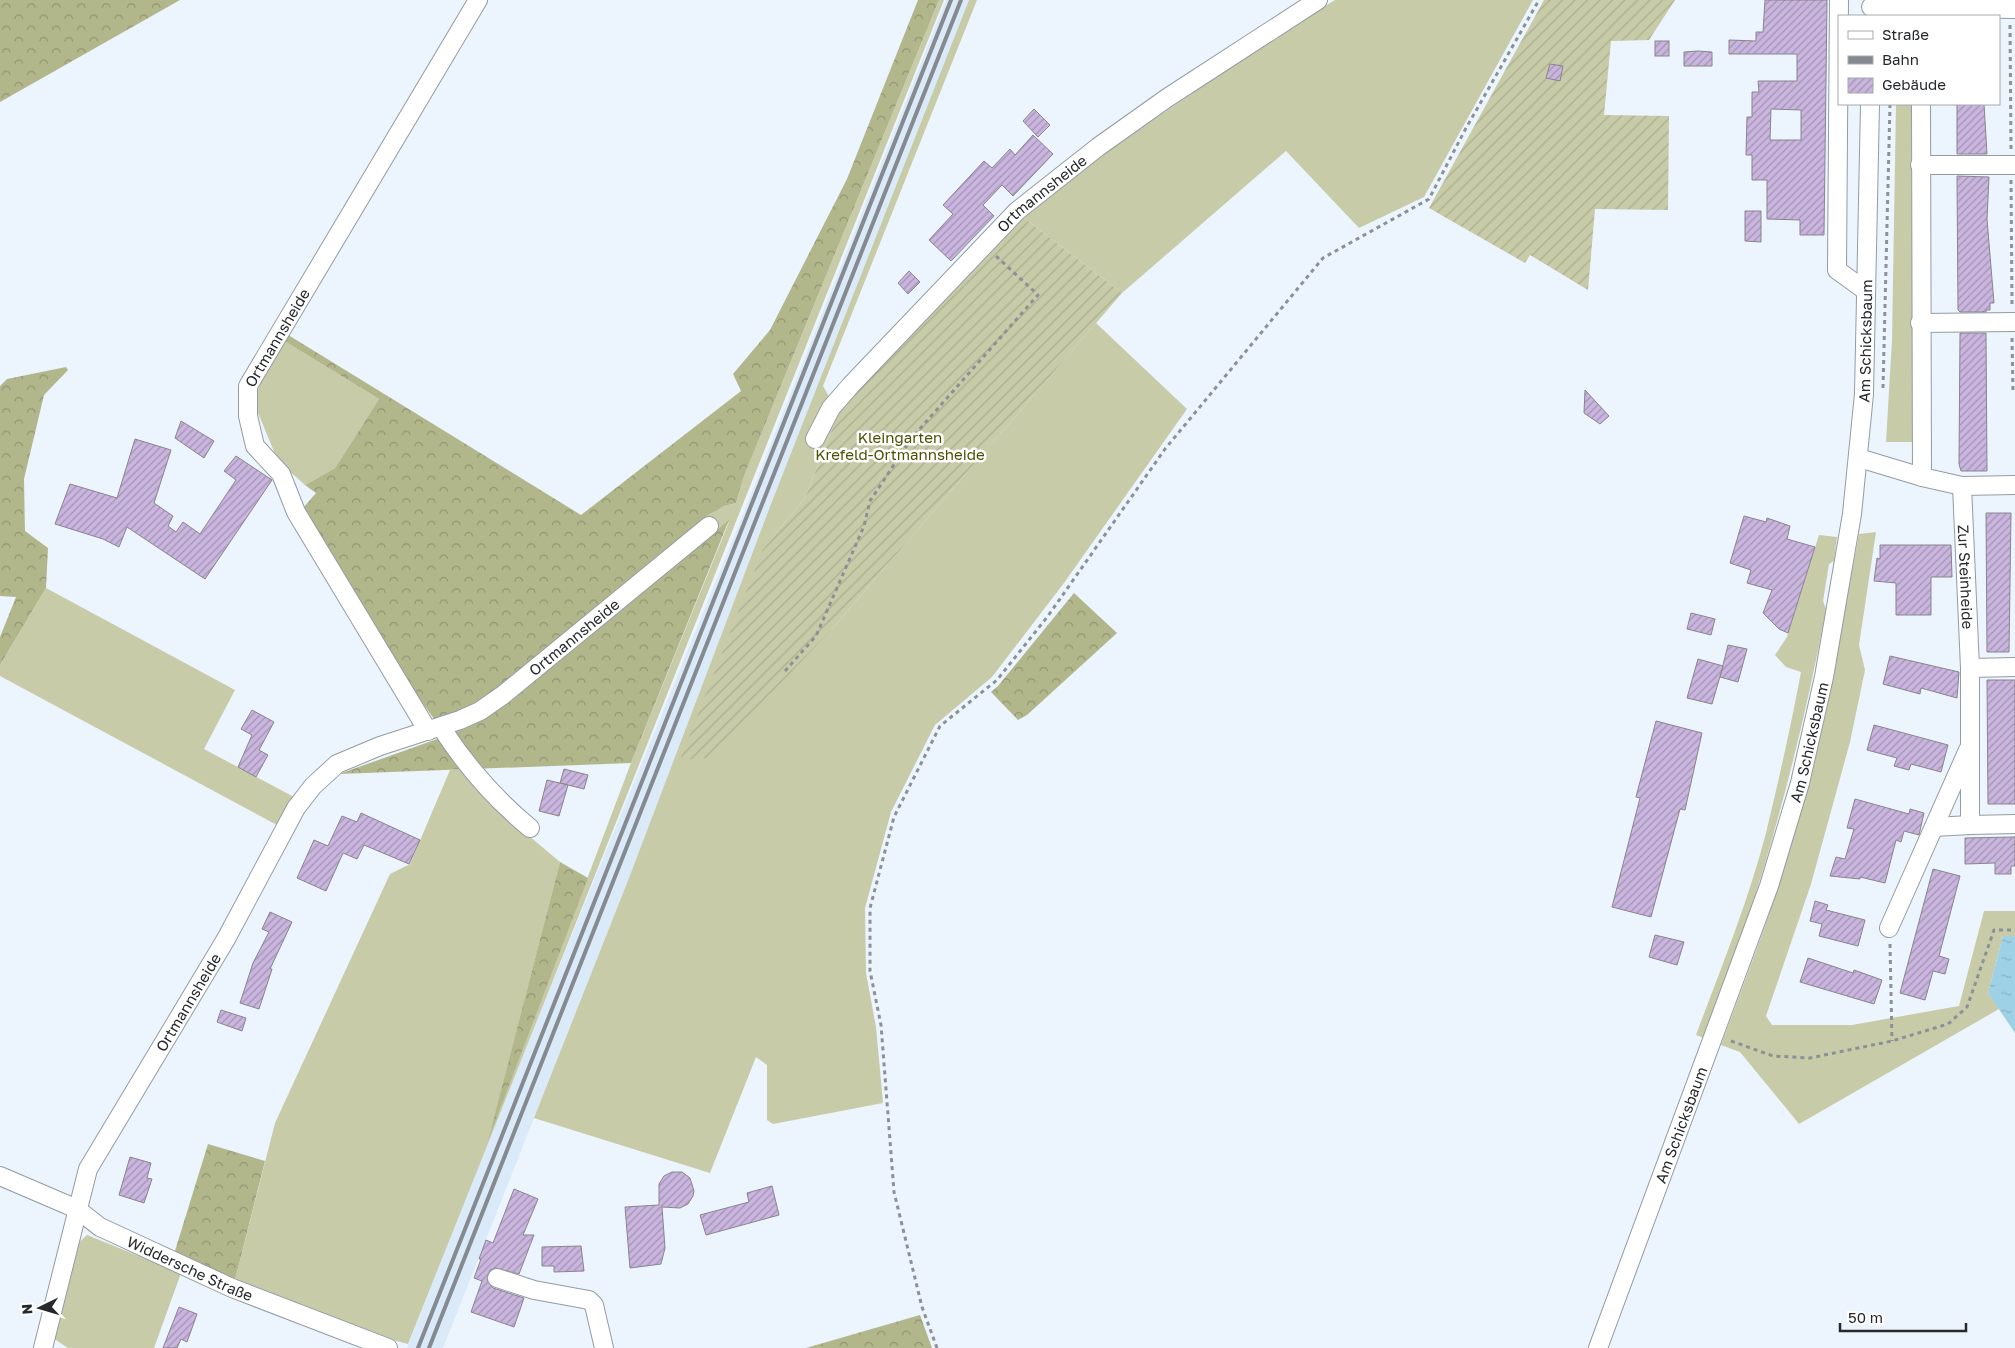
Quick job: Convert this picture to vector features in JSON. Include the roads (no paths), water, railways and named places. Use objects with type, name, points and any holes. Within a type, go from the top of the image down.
[{"type":"street","name":"Ortmannsheide","points":[[435,729],[296,512],[281,474],[255,446],[248,416],[248,386],[478,0]]},
{"type":"street","name":"Ortmannsheide","points":[[815,439],[831,408],[846,391],[1017,211],[1098,147],[1167,98],[1318,0]]},
{"type":"street","points":[[1839,0],[1839,15]]},
{"type":"street","points":[[1871,8],[2012,9]]},
{"type":"street","points":[[1838,105],[1837,270],[1866,291]]},
{"type":"street","name":"Am Schicksbaum","points":[[1598,1348],[1769,886],[1800,783],[1824,677],[1844,569],[1859,458],[1864,394],[1870,105]]},
{"type":"street","points":[[1921,105],[1920,323],[1922,477]]},
{"type":"street","points":[[1920,165],[2013,165]]},
{"type":"street","points":[[1920,323],[2014,322]]},
{"type":"street","points":[[1859,458],[1922,477],[1962,486],[2015,485]]},
{"type":"street","name":"Zur Steinheide","points":[[1962,486],[1970,668],[1970,825]]},
{"type":"street","name":"Ortmannsheide","points":[[43,1348],[88,1169],[226,939],[296,808],[313,786],[337,764],[380,746],[435,729],[480,711],[709,526]]},
{"type":"street","points":[[1970,668],[2015,667]]},
{"type":"street","points":[[435,729],[485,786],[530,828]]},
{"type":"street","name":"Zur Steinheide","points":[[1889,928],[1970,744]]},
{"type":"street","points":[[1934,827],[2015,824]]},
{"type":"street","name":"Widdersche Straße","points":[[0,1176],[77,1209],[100,1227],[232,1288],[388,1348]]},
{"type":"street","points":[[496,1278],[534,1290],[589,1300],[594,1305],[604,1348]]},
{"type":"water","points":[[2003,936],[2015,936],[2015,1033],[1988,993]]},
{"type":"railway","points":[[418,1348],[951,0]]},
{"type":"railway","points":[[429,1348],[961,0]]},
{"type":"park label","name":"Kleingarten Krefeld-Ortmannsheide","points":[[900,446]]}]
